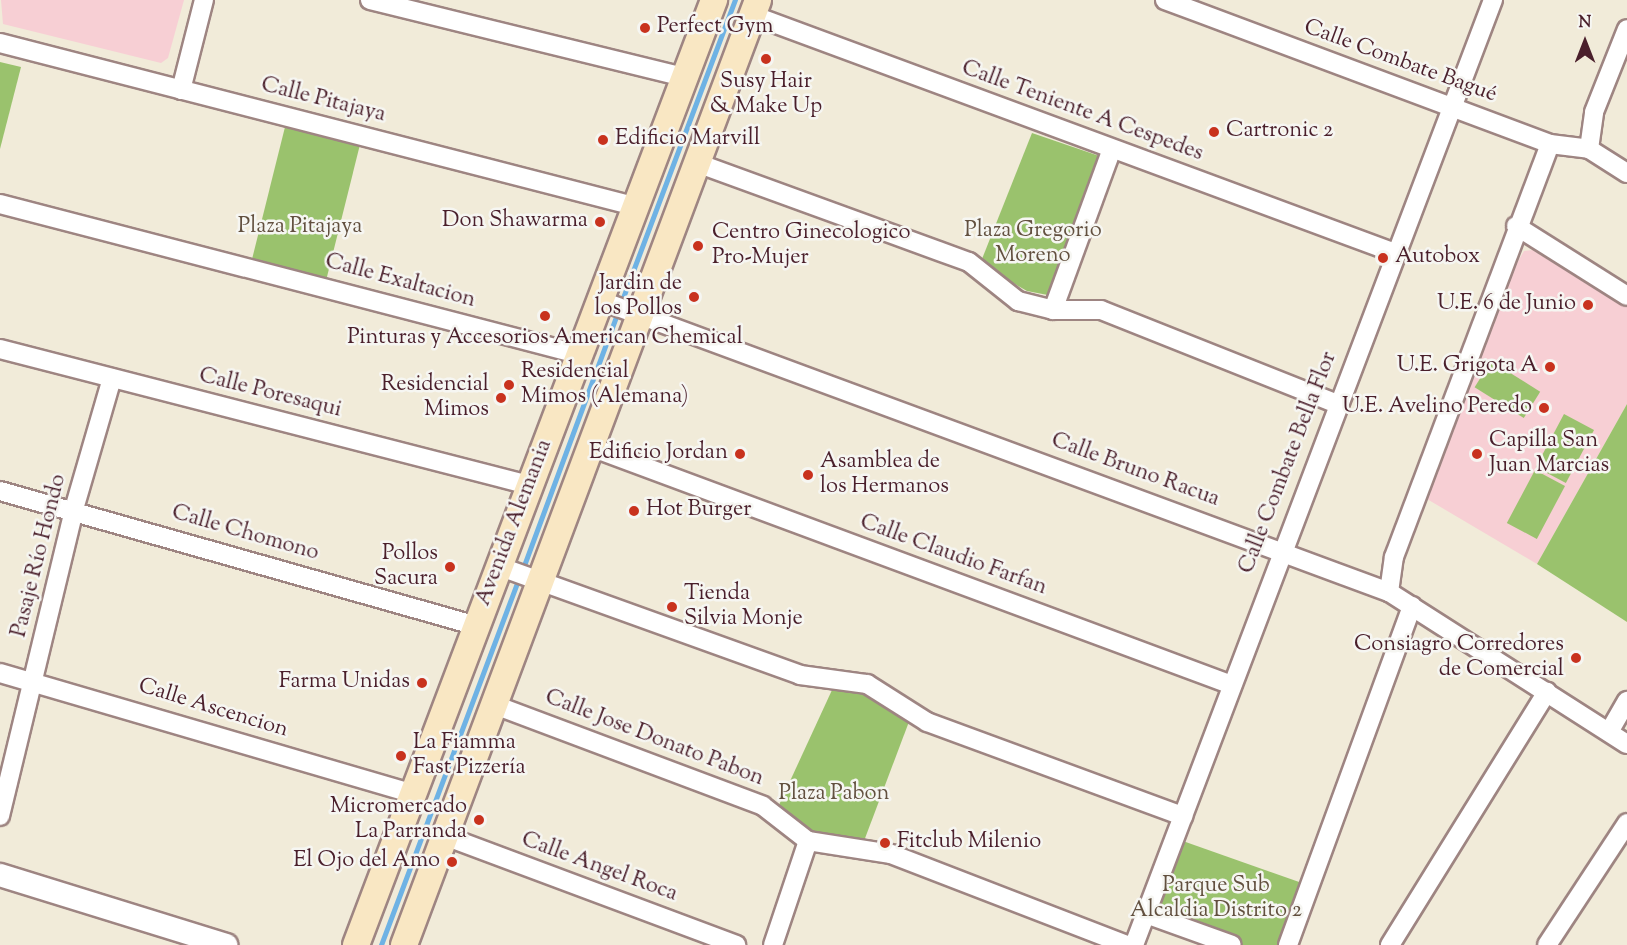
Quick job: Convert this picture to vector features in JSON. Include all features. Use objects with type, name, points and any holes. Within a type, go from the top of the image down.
[{"type":"main road","name":"Avenida Alemania","points":[[404,945],[495,705],[519,574],[529,485],[578,354],[603,302],[634,206],[714,0]]},
{"type":"main road","name":"Avenida Alemania","points":[[356,945],[476,626],[519,574],[591,447],[632,314],[697,162],[755,8]]},
{"type":"street","points":[[181,90],[204,0]]},
{"type":"street","points":[[370,0],[683,77]]},
{"type":"street","name":"Calle Combate Bagué","points":[[1165,0],[1550,144],[1589,149]]},
{"type":"street","name":"Calle Combate Bella Flor","points":[[1134,945],[1337,404],[1454,107],[1493,0]]},
{"type":"street","name":"Calle Teniente A Cespedes","points":[[755,8],[1112,149],[1395,253]]},
{"type":"street","points":[[1627,29],[1594,112],[1589,149],[1627,173]]},
{"type":"street","name":"Calle Pitajaya","points":[[0,43],[634,206]]},
{"type":"street","points":[[1389,592],[1394,557],[1516,226],[1550,144]]},
{"type":"street","points":[[1053,310],[1112,149]]},
{"type":"street","points":[[697,162],[969,262],[1018,301],[1053,310],[1101,310],[1337,404]]},
{"type":"street","name":"Calle Exaltacion","points":[[0,204],[578,354]]},
{"type":"street","points":[[1516,226],[1627,296]]},
{"type":"street","name":"Calle Bruno Racua","points":[[603,302],[1282,550],[1389,592],[1627,744]]},
{"type":"street","name":"Calle Poresaqui","points":[[0,349],[529,485]]},
{"type":"street","name":"Pasaje Río Hondo","points":[[0,816],[35,682],[74,509],[112,378]]},
{"type":"street","name":"Calle Claudio Farfan","points":[[591,447],[1232,685]]},
{"type":"street","name":"Calle Chomono","points":[[0,491],[74,509],[476,626]]},
{"type":"street","points":[[519,574],[800,675],[867,684],[927,722],[1183,816]]},
{"type":"street","points":[[1288,945],[1412,606]]},
{"type":"street","name":"Calle Ascencion","points":[[0,673],[413,794]]},
{"type":"street","points":[[1389,945],[1547,692]]},
{"type":"street","points":[[1609,732],[1627,701]]},
{"type":"street","name":"Calle Jose Donato Pabon","points":[[495,705],[763,806],[808,841],[891,854],[1127,945]]},
{"type":"street","points":[[1547,945],[1627,823]]},
{"type":"street","name":"Calle Angel Roca","points":[[445,836],[736,945]]},
{"type":"street","points":[[773,945],[808,841]]},
{"type":"street","points":[[0,875],[226,945]]},
{"type":"street","points":[[1146,914],[1232,945]]},
{"type":"shaded area","points":[[1,0],[184,0],[168,58],[161,63],[3,24]]},
{"type":"shaded area","points":[[1533,250],[1627,307],[1627,404],[1537,564],[1427,499],[1424,489],[1513,270],[1524,251]]},
{"type":"green space","points":[[0,62],[21,67],[0,149]]},
{"type":"green space","name":"Plaza Pitajaya","points":[[285,127],[360,146],[327,279],[252,260]]},
{"type":"green space","name":"Plaza Gregorio Moreno","points":[[1032,133],[1108,159],[1058,297],[1027,291],[980,264]]},
{"type":"green space","points":[[1491,361],[1540,392],[1524,418],[1475,387]]},
{"type":"green space","points":[[1627,404],[1627,622],[1537,564]]},
{"type":"green space","points":[[1564,414],[1594,430],[1566,483],[1536,467]]},
{"type":"green space","points":[[1535,470],[1565,486],[1537,539],[1507,523]]},
{"type":"green space","name":"Plaza Pabon","points":[[856,688],[910,719],[864,841],[822,840],[798,826],[779,805],[832,690]]},
{"type":"green space","name":"Parque Sub Alcaldia Distrito 2","points":[[1180,840],[1302,883],[1279,945],[1216,945],[1151,922]]},
{"type":"waterway","points":[[621,303],[735,0]]},
{"type":"waterway","points":[[522,571],[618,311]]},
{"type":"waterway","points":[[381,945],[519,578]]},
{"type":"place","name":"Perfect Gym","points":[[645,28]]},
{"type":"place","name":"Susy Hair & Make Up","points":[[766,59]]},
{"type":"place","name":"Cartronic 2","points":[[1214,132]]},
{"type":"place","name":"Edificio Marvill","points":[[603,140]]},
{"type":"place","name":"Don Shawarma","points":[[600,222]]},
{"type":"place","name":"Centro Ginecologico Pro-Mujer","points":[[698,246]]},
{"type":"place","name":"Autobox","points":[[1383,258]]},
{"type":"place","name":"Jardin de los Pollos","points":[[694,297]]},
{"type":"place","name":"U.E. 6 de Junio","points":[[1588,305]]},
{"type":"place","name":"Pinturas y Accesorios American Chemical","points":[[545,316]]},
{"type":"place","name":"U.E. Grigota A","points":[[1550,367]]},
{"type":"place","name":"Residencial Mimos (Alemana)","points":[[509,385]]},
{"type":"place","name":"Residencial Mimos","points":[[501,398]]},
{"type":"place","name":"U.E. Avelino Peredo","points":[[1544,408]]},
{"type":"place","name":"Edificio Jordan","points":[[740,454]]},
{"type":"place","name":"Capilla San Juan Marcias","points":[[1477,454]]},
{"type":"place","name":"Asamblea de los Hermanos","points":[[808,475]]},
{"type":"place","name":"Hot Burger","points":[[634,511]]},
{"type":"place","name":"Pollos Sacura","points":[[450,567]]},
{"type":"place","name":"Tienda Silvia Monje","points":[[672,607]]},
{"type":"place","name":"Consiagro Corredores de Comercial","points":[[1576,658]]},
{"type":"place","name":"Farma Unidas","points":[[422,683]]},
{"type":"place","name":"La Fiamma Fast Pizzería","points":[[401,756]]},
{"type":"place","name":"Micromercado La Parranda","points":[[479,820]]},
{"type":"place","name":"Fitclub Milenio","points":[[885,843]]},
{"type":"place","name":"El Ojo del Amo","points":[[452,862]]}]
